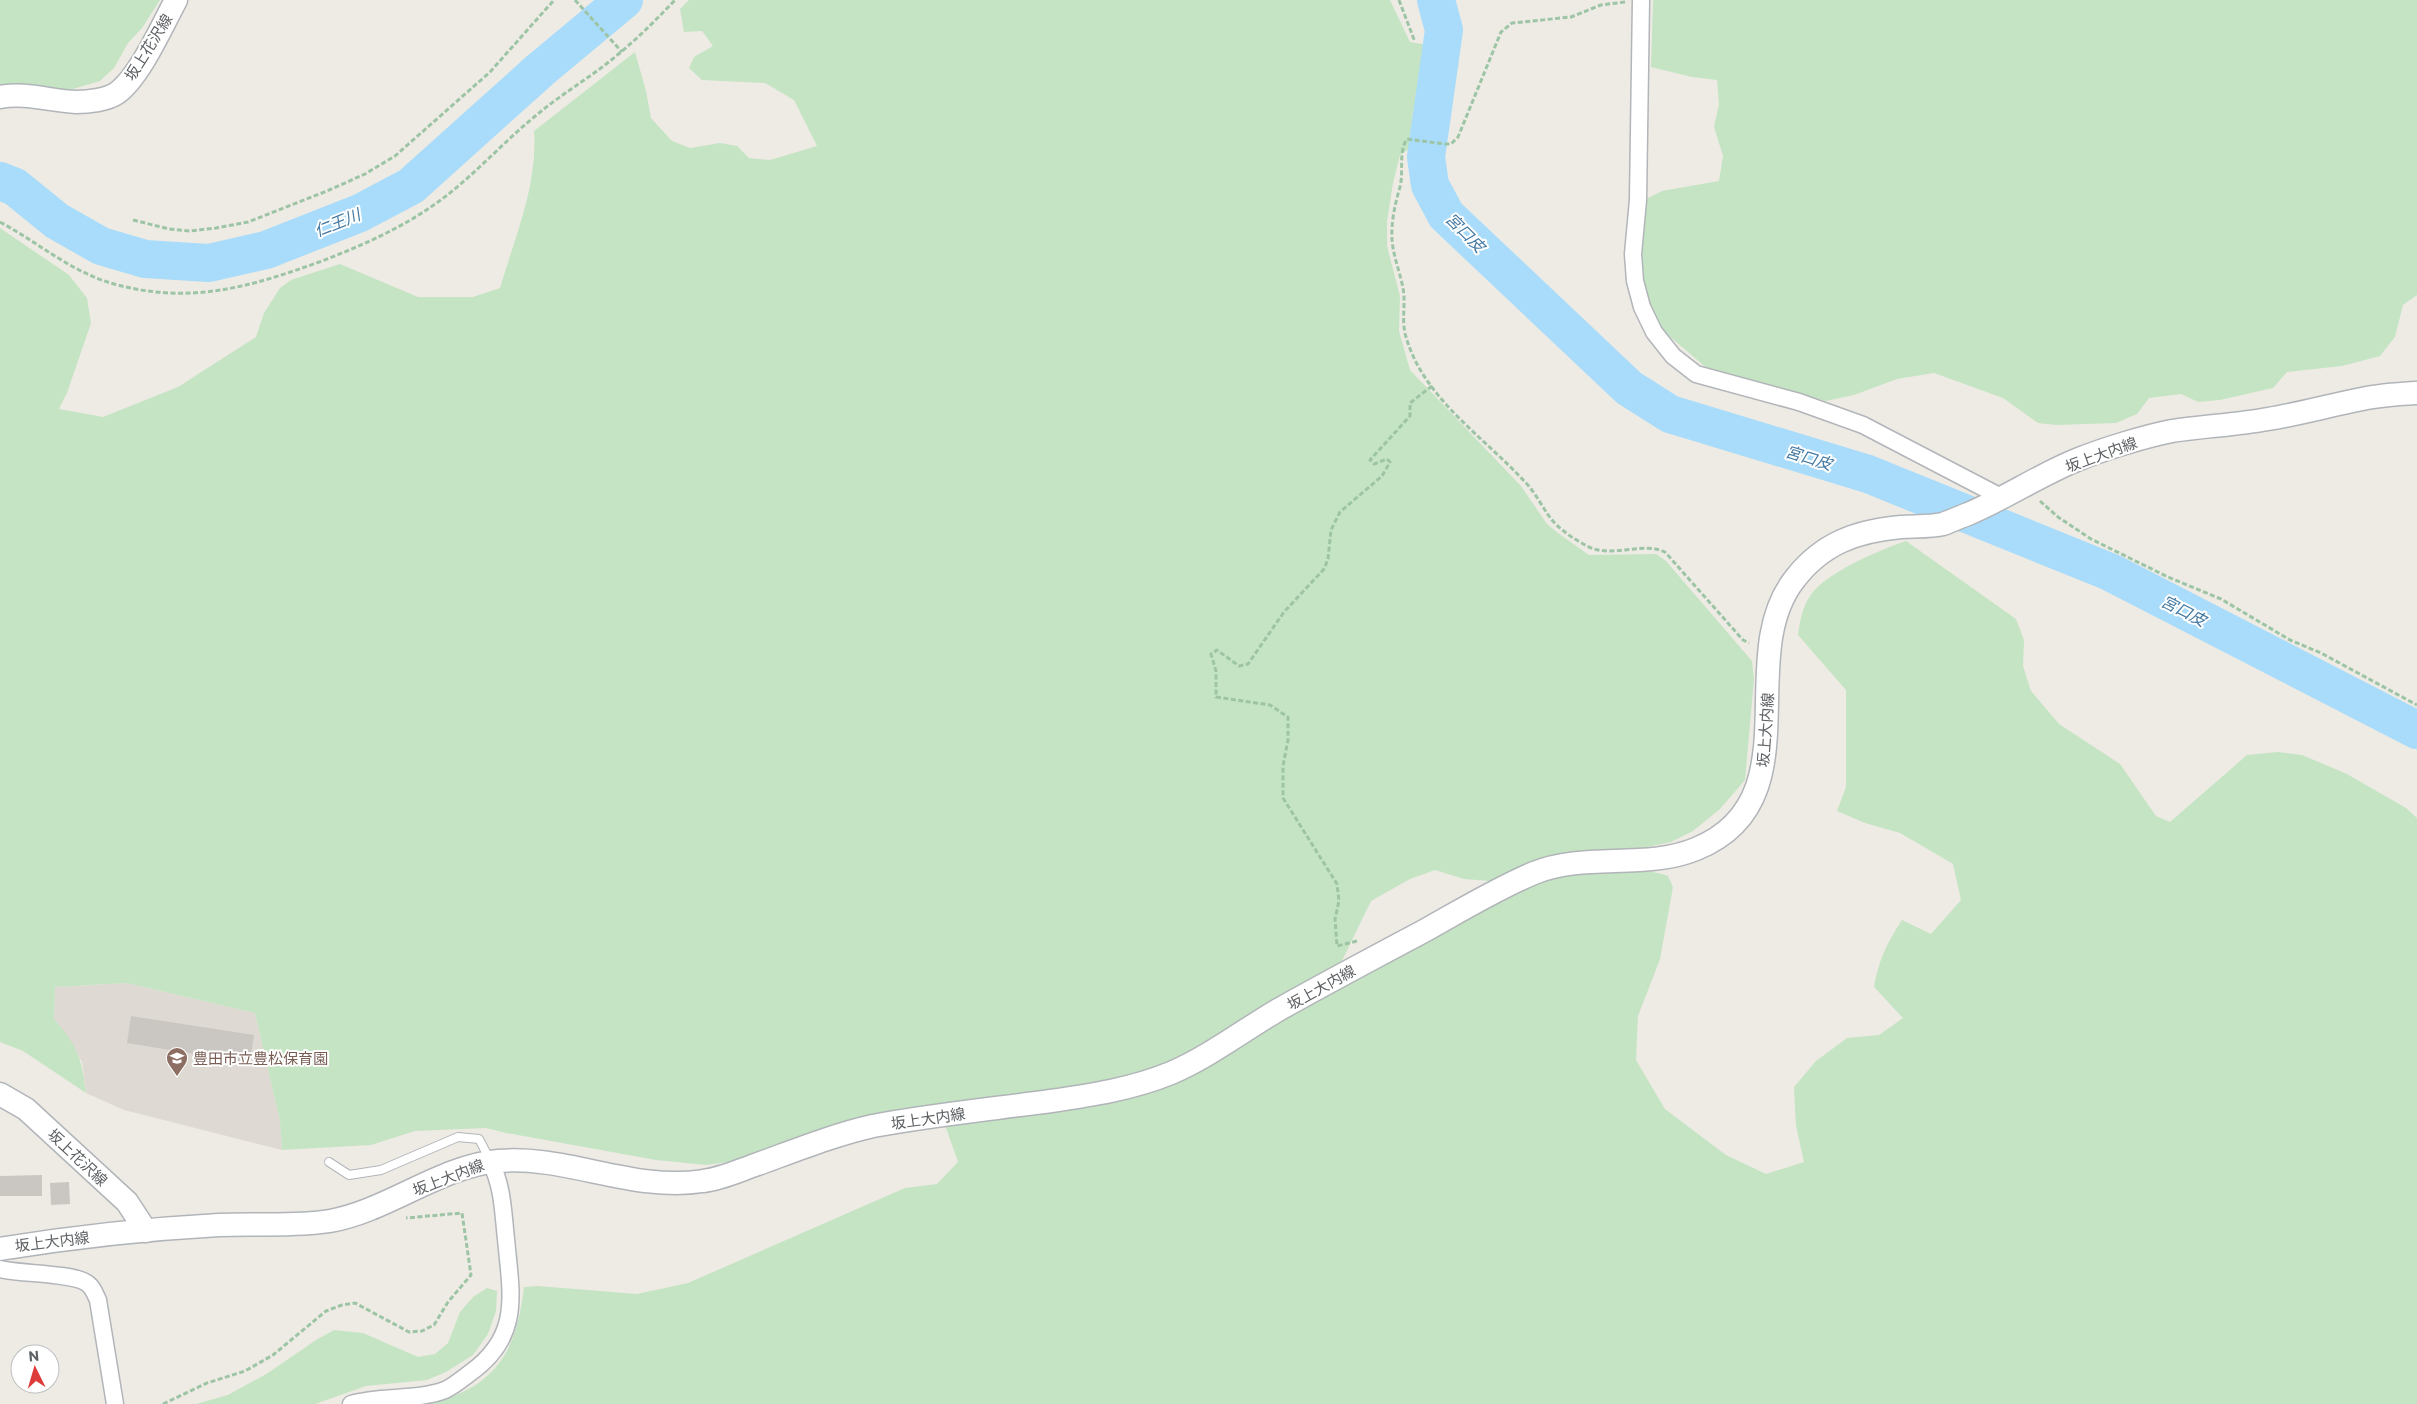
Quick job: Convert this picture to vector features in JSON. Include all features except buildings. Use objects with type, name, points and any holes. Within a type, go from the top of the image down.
[{"type":"main road","name":"坂上花沢線","points":[[0,97],[13,95],[41,96],[76,102],[97,100],[116,94],[134,74],[176,0]]},
{"type":"main road","name":"坂上大内線","points":[[0,1248],[62,1239],[225,1224],[292,1224],[332,1221],[363,1212],[426,1184],[474,1165],[490,1161],[527,1160],[552,1162],[633,1179],[690,1183],[713,1180],[833,1137],[872,1126],[1109,1093],[1174,1072],[1331,981],[1501,888],[1543,869],[1578,864],[1666,859],[1702,848],[1726,832],[1745,811],[1755,793],[1762,773],[1769,654],[1780,601],[1794,579],[1812,559],[1859,533],[1944,524],[1996,502],[2078,459],[2165,432],[2267,420],[2370,397],[2417,393]]},
{"type":"main road","name":"坂上花沢線","points":[[0,1094],[26,1109],[127,1202],[146,1231]]},
{"type":"street","points":[[1640,1],[1638,200],[1633,254],[1635,281],[1642,307],[1654,332],[1673,356],[1696,374],[1799,402],[1863,425],[1996,502]]},
{"type":"street","points":[[351,1404],[368,1399],[426,1394],[446,1390],[488,1360],[504,1335],[510,1314],[510,1288],[502,1194],[497,1173],[490,1161]]},
{"type":"street","points":[[0,1269],[85,1281],[91,1287],[98,1300],[115,1404]]},
{"type":"lane","points":[[329,1162],[349,1175],[381,1170],[458,1137],[479,1139],[490,1161]]},
{"type":"path","points":[[133,220],[169,230],[190,231],[216,228],[256,218],[327,192],[366,174],[395,156],[490,72],[554,0]]},
{"type":"path","points":[[574,0],[622,52]]},
{"type":"path","points":[[0,222],[60,261],[86,274],[115,284],[157,292],[191,294],[232,290],[272,279],[364,245],[439,202],[539,113],[622,52],[643,34],[675,0]]},
{"type":"path","points":[[1399,0],[1415,42]]},
{"type":"path","points":[[1640,1],[1609,4],[1571,17],[1512,23],[1501,32],[1458,137],[1451,144],[1407,139],[1402,148],[1402,178],[1394,210],[1392,240],[1405,300],[1404,325],[1406,337],[1422,374],[1466,424],[1526,482],[1550,518],[1561,530],[1589,548],[1610,551],[1656,548],[1665,552],[1744,640],[1769,654]]},
{"type":"path","points":[[1364,939],[1337,946],[1335,918],[1339,901],[1337,884],[1283,798],[1283,766],[1288,740],[1288,717],[1270,705],[1216,697],[1216,672],[1211,654],[1217,650],[1240,666],[1248,664],[1284,612],[1324,569],[1328,559],[1331,530],[1340,512],[1382,476],[1390,462],[1387,459],[1374,464],[1370,460],[1410,416],[1410,403],[1432,386]]},
{"type":"path","points":[[2025,487],[2058,517],[2090,539],[2168,577],[2221,599],[2290,640],[2321,653],[2417,705]]},
{"type":"path","points":[[163,1404],[208,1383],[245,1371],[273,1355],[326,1311],[342,1305],[355,1303],[409,1332],[422,1331],[434,1326],[448,1302],[471,1275],[462,1213],[405,1218]]},
{"type":"shaded area","name":"豊田市立豊松保育園","points":[[127,983],[255,1013],[280,1121],[282,1150],[124,1110],[86,1093],[82,1062],[54,1019],[55,987]]},
{"type":"green space","points":[[0,0],[160,0],[142,28],[128,43],[114,68],[100,81],[66,91],[0,87]]},
{"type":"green space","points":[[689,0],[1390,0],[1410,42],[1428,45],[1421,99],[1412,116],[1420,117],[1415,133],[1416,145],[1400,155],[1393,183],[1387,222],[1387,246],[1400,296],[1399,331],[1410,370],[1521,486],[1547,524],[1589,555],[1656,554],[1666,561],[1752,661],[1754,679],[1745,780],[1720,809],[1693,831],[1671,842],[1633,850],[1560,856],[1516,869],[1490,881],[1464,879],[1435,870],[1410,879],[1371,901],[1338,969],[1168,1064],[1133,1079],[736,1161],[706,1165],[656,1160],[486,1128],[415,1131],[371,1145],[282,1150],[280,1121],[255,1013],[127,983],[55,987],[54,1019],[68,1037],[77,1053],[86,1093],[23,1051],[0,1042],[0,228],[69,275],[87,298],[91,323],[67,393],[59,409],[103,417],[178,387],[256,337],[264,313],[280,288],[291,280],[340,264],[418,297],[473,297],[500,288],[529,191],[534,151],[534,131],[635,52],[646,91],[651,118],[672,141],[690,148],[720,143],[737,146],[749,158],[770,160],[817,146],[794,100],[765,83],[702,80],[689,68],[694,57],[713,46],[702,31],[684,32],[680,9]]},
{"type":"green space","points":[[1653,0],[2417,0],[2417,295],[2403,305],[2395,337],[2380,356],[2342,366],[2287,372],[2273,388],[2220,400],[2198,402],[2181,394],[2149,398],[2137,414],[2116,423],[2056,425],[2038,423],[2003,398],[1934,373],[1897,379],[1854,395],[1826,401],[1708,369],[1662,330],[1650,306],[1644,283],[1642,256],[1646,199],[1662,191],[1719,181],[1723,156],[1714,127],[1719,104],[1717,80],[1692,77],[1651,67]]},
{"type":"green space","points":[[1906,541],[2016,619],[2024,640],[2023,666],[2031,691],[2059,724],[2120,764],[2156,816],[2170,822],[2247,755],[2278,752],[2302,755],[2347,774],[2406,808],[2417,818],[2417,1404],[427,1404],[469,1389],[485,1378],[498,1365],[515,1332],[524,1287],[538,1286],[637,1294],[688,1283],[905,1188],[937,1184],[958,1162],[945,1125],[1109,1100],[1335,990],[1541,880],[1588,871],[1622,869],[1654,872],[1668,876],[1673,887],[1660,959],[1638,1016],[1636,1060],[1665,1109],[1726,1155],[1766,1174],[1804,1162],[1796,1126],[1794,1087],[1816,1061],[1847,1038],[1879,1035],[1903,1018],[1874,987],[1878,968],[1888,944],[1902,920],[1931,934],[1961,900],[1953,864],[1900,833],[1865,823],[1837,811],[1846,787],[1846,690],[1798,635],[1805,605],[1818,587],[1854,563]]},
{"type":"green space","points":[[487,1288],[497,1291],[496,1311],[488,1334],[473,1355],[446,1372],[427,1380],[366,1386],[315,1404],[196,1404],[228,1395],[268,1373],[334,1330],[363,1333],[418,1357],[435,1354],[448,1343],[460,1312],[473,1297]]},
{"type":"waterway","name":"仁王川","points":[[0,181],[15,187],[57,221],[101,246],[145,259],[209,263],[266,250],[360,213],[411,186],[540,70],[624,0]]},
{"type":"waterway","name":"宮口皮","points":[[1436,0],[1444,30],[1426,157],[1430,185],[1446,215],[1629,388],[1670,414],[1868,474],[2110,572],[2417,730]]},
{"type":"place","name":"豊田市立豊松保育園","points":[[177,1077]]}]
